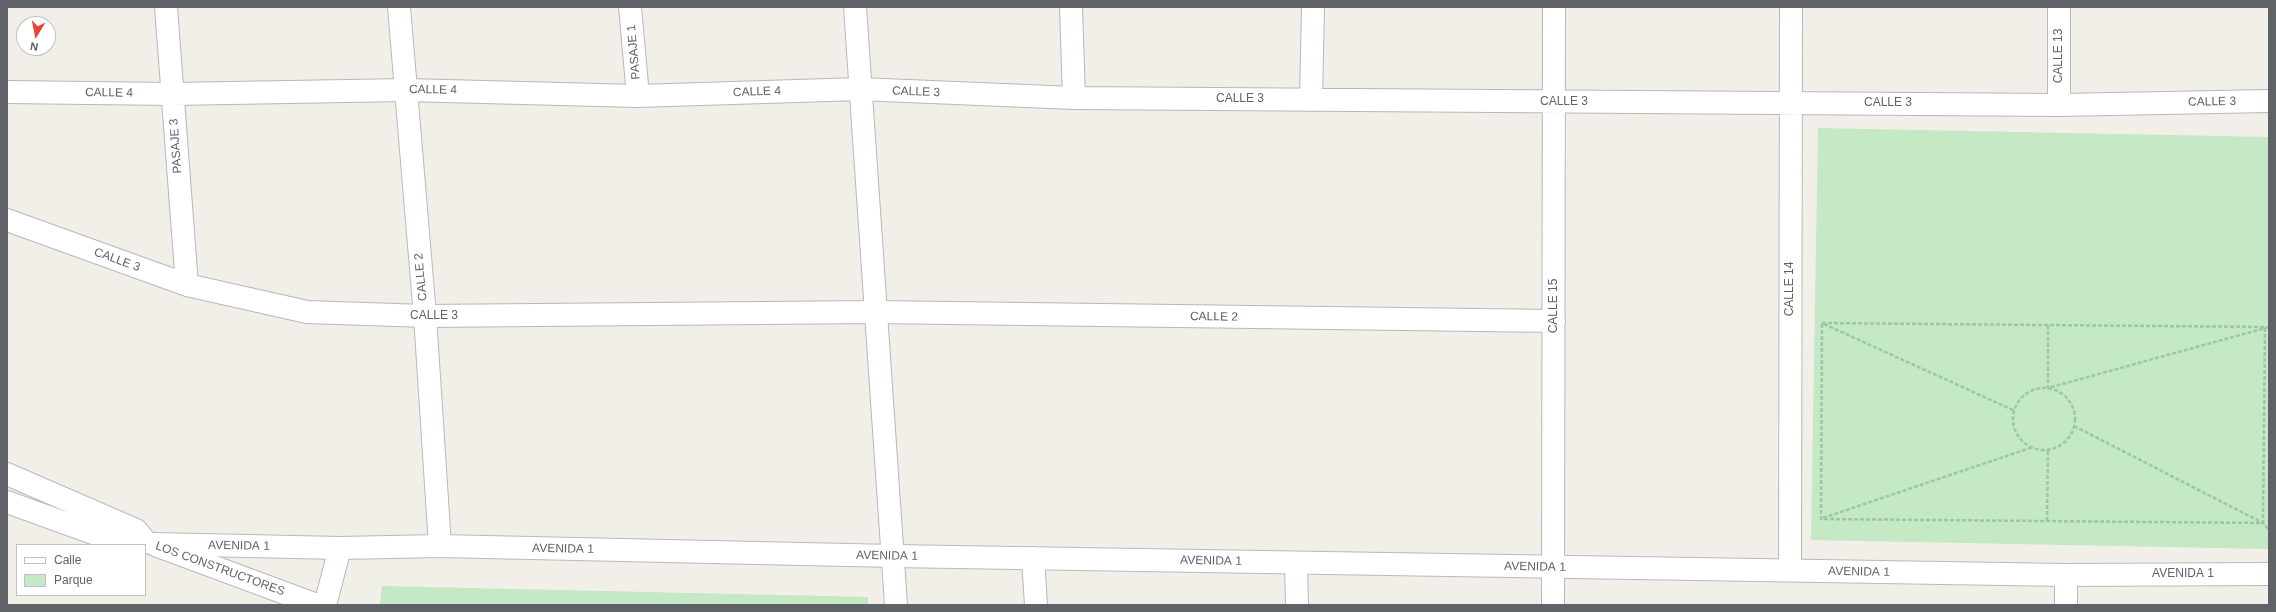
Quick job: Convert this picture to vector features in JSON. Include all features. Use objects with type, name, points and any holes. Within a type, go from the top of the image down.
[{"type":"street","name":"PASAJE 3","points":[[166,7],[187,285]]},
{"type":"street","name":"CALLE 2","points":[[399,7],[425,316],[440,546]]},
{"type":"street","name":"PASAJE 1","points":[[630,7],[638,96]]},
{"type":"street","points":[[855,7],[896,605]]},
{"type":"street","points":[[1071,7],[1074,98]]},
{"type":"street","points":[[1311,100],[1313,7]]},
{"type":"street","name":"CALLE 15","points":[[1553,605],[1554,7]]},
{"type":"street","name":"CALLE 14","points":[[1790,570],[1791,7]]},
{"type":"street","name":"CALLE 13","points":[[2059,7],[2059,105]]},
{"type":"street","name":"CALLE 4","points":[[7,92],[172,94],[406,90],[638,96],[860,89]]},
{"type":"street","name":"CALLE 3","points":[[860,89],[1074,98],[2059,105],[2269,101]]},
{"type":"street","name":"CALLE 3","points":[[7,220],[187,285],[307,312],[425,316],[875,312]]},
{"type":"street","name":"CALLE 2","points":[[875,312],[1554,321]]},
{"type":"street","name":"LOS CONSTRUCTORES","points":[[7,474],[136,530],[140,544]]},
{"type":"street","name":"LOS CONSTRUCTORES","points":[[7,502],[140,544]]},
{"type":"street","name":"AVENIDA 1","points":[[146,544],[340,548],[440,546],[893,556],[2066,575],[2269,574]]},
{"type":"street","name":"LOS CONSTRUCTORES","points":[[146,546],[318,605]]},
{"type":"street","points":[[325,605],[340,548]]},
{"type":"street","points":[[1033,558],[1036,605]]},
{"type":"street","points":[[1296,563],[1297,605]]},
{"type":"street","points":[[2066,575],[2066,605]]},
{"type":"path","points":[[1790,321],[1822,323],[2269,327]]},
{"type":"path","points":[[1822,323],[2015,411]]},
{"type":"path","points":[[1817,526],[1821,519],[1822,323]]},
{"type":"path","points":[[2048,325],[2048,388]]},
{"type":"path","points":[[2033,448],[2018,436],[2014,426],[2015,411],[2021,398],[2029,392],[2038,388],[2048,388],[2265,327]]},
{"type":"path","points":[[2264,523],[2265,327]]},
{"type":"path","points":[[1821,519],[2033,448],[2048,449],[2063,444],[2070,436],[2074,426],[2075,416],[2067,397],[2048,388]]},
{"type":"path","points":[[2074,426],[2264,523],[2269,530]]},
{"type":"path","points":[[2047,521],[2048,449]]},
{"type":"path","points":[[1821,519],[2264,523]]},
{"type":"green space","points":[[1818,128],[2269,137],[2269,549],[1811,540]]},
{"type":"green space","points":[[382,586],[868,597],[868,605],[380,605]]}]
